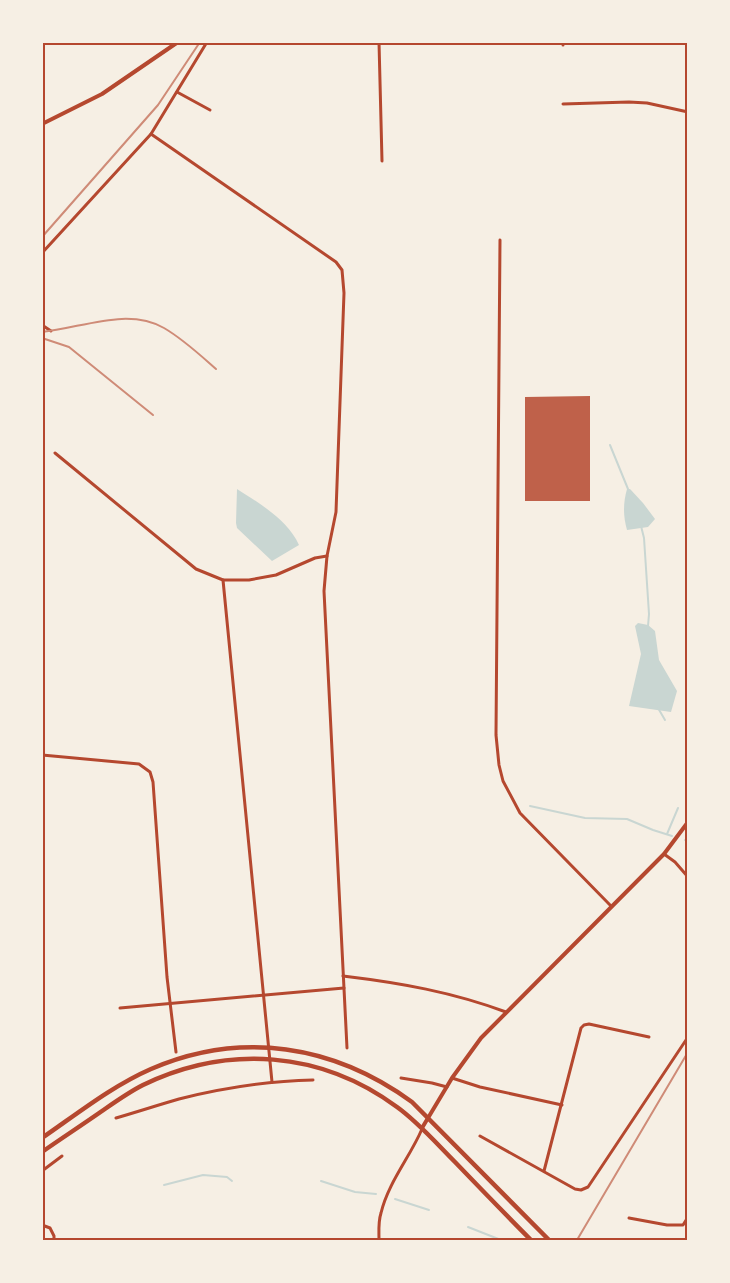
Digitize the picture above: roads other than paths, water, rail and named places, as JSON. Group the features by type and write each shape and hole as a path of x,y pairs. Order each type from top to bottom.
{"main road":[{"path":"42,1138 122,1084 175,1060 206,1051 228,1048 281,1048 324,1057 365,1072 389,1085 412,1102 549,1240"},
{"path":"42,1152 124,1096 142,1085 174,1071 231,1059 270,1058 292,1061 324,1069 353,1080 399,1108 422,1128 531,1240"}],"street":[{"path":"42,124 102,94 178,42"},
{"path":"42,252 151,134 207,42"},
{"path":"379,42 382,161"},
{"path":"177,92 210,110"},
{"path":"563,104 647,103 688,112"},
{"path":"151,134 336,262 342,270 344,293 336,512 327,556 324,591 347,1048"},
{"path":"500,240 496,736 499,765 507,790 520,813 611,906"},
{"path":"42,324 51,331"},
{"path":"55,454 196,569 224,580 249,580 276,575 315,558 327,556"},
{"path":"224,580 272,1082"},
{"path":"42,755 139,764 150,772 153,782 166,967 176,1052"},
{"path":"379,1240 380,1215 399,1170 446,1087 481,1038 664,854 688,822"},
{"path":"664,854 675,862 688,877"},
{"path":"344,976 426,988 506,1012"},
{"path":"120,1008 344,988"},
{"path":"544,1171 581,1028 589,1024 649,1037"},
{"path":"480,1136 575,1188 581,1190 588,1187 688,1037"},
{"path":"401,1078 446,1087"},
{"path":"452,1078 480,1087 562,1105"},
{"path":"116,1118 181,1099 222,1090 272,1082 313,1080"},
{"path":"42,1171 62,1156"},
{"path":"629,1218 667,1225 683,1225 688,1217"},
{"path":"42,1225 50,1228 54,1240"}],"waterway":[{"path":"610,445 628,489"},
{"path":"641,526 644,538 649,614 648,626"},
{"path":"658,708 665,720"},
{"path":"530,806 585,818 627,819 672,836"},
{"path":"667,834 678,808"},
{"path":"164,1185 203,1175 227,1177 232,1181"},
{"path":"321,1181 355,1192 376,1194"},
{"path":"395,1199 429,1210"},
{"path":"468,1227 501,1240"}],"railway":[{"path":"42,237 158,105 200,42"},
{"path":"42,332 120,319 150,322 178,337 216,369"},
{"path":"42,338 69,347 153,415"},
{"path":"577,1240 688,1052"}]}
